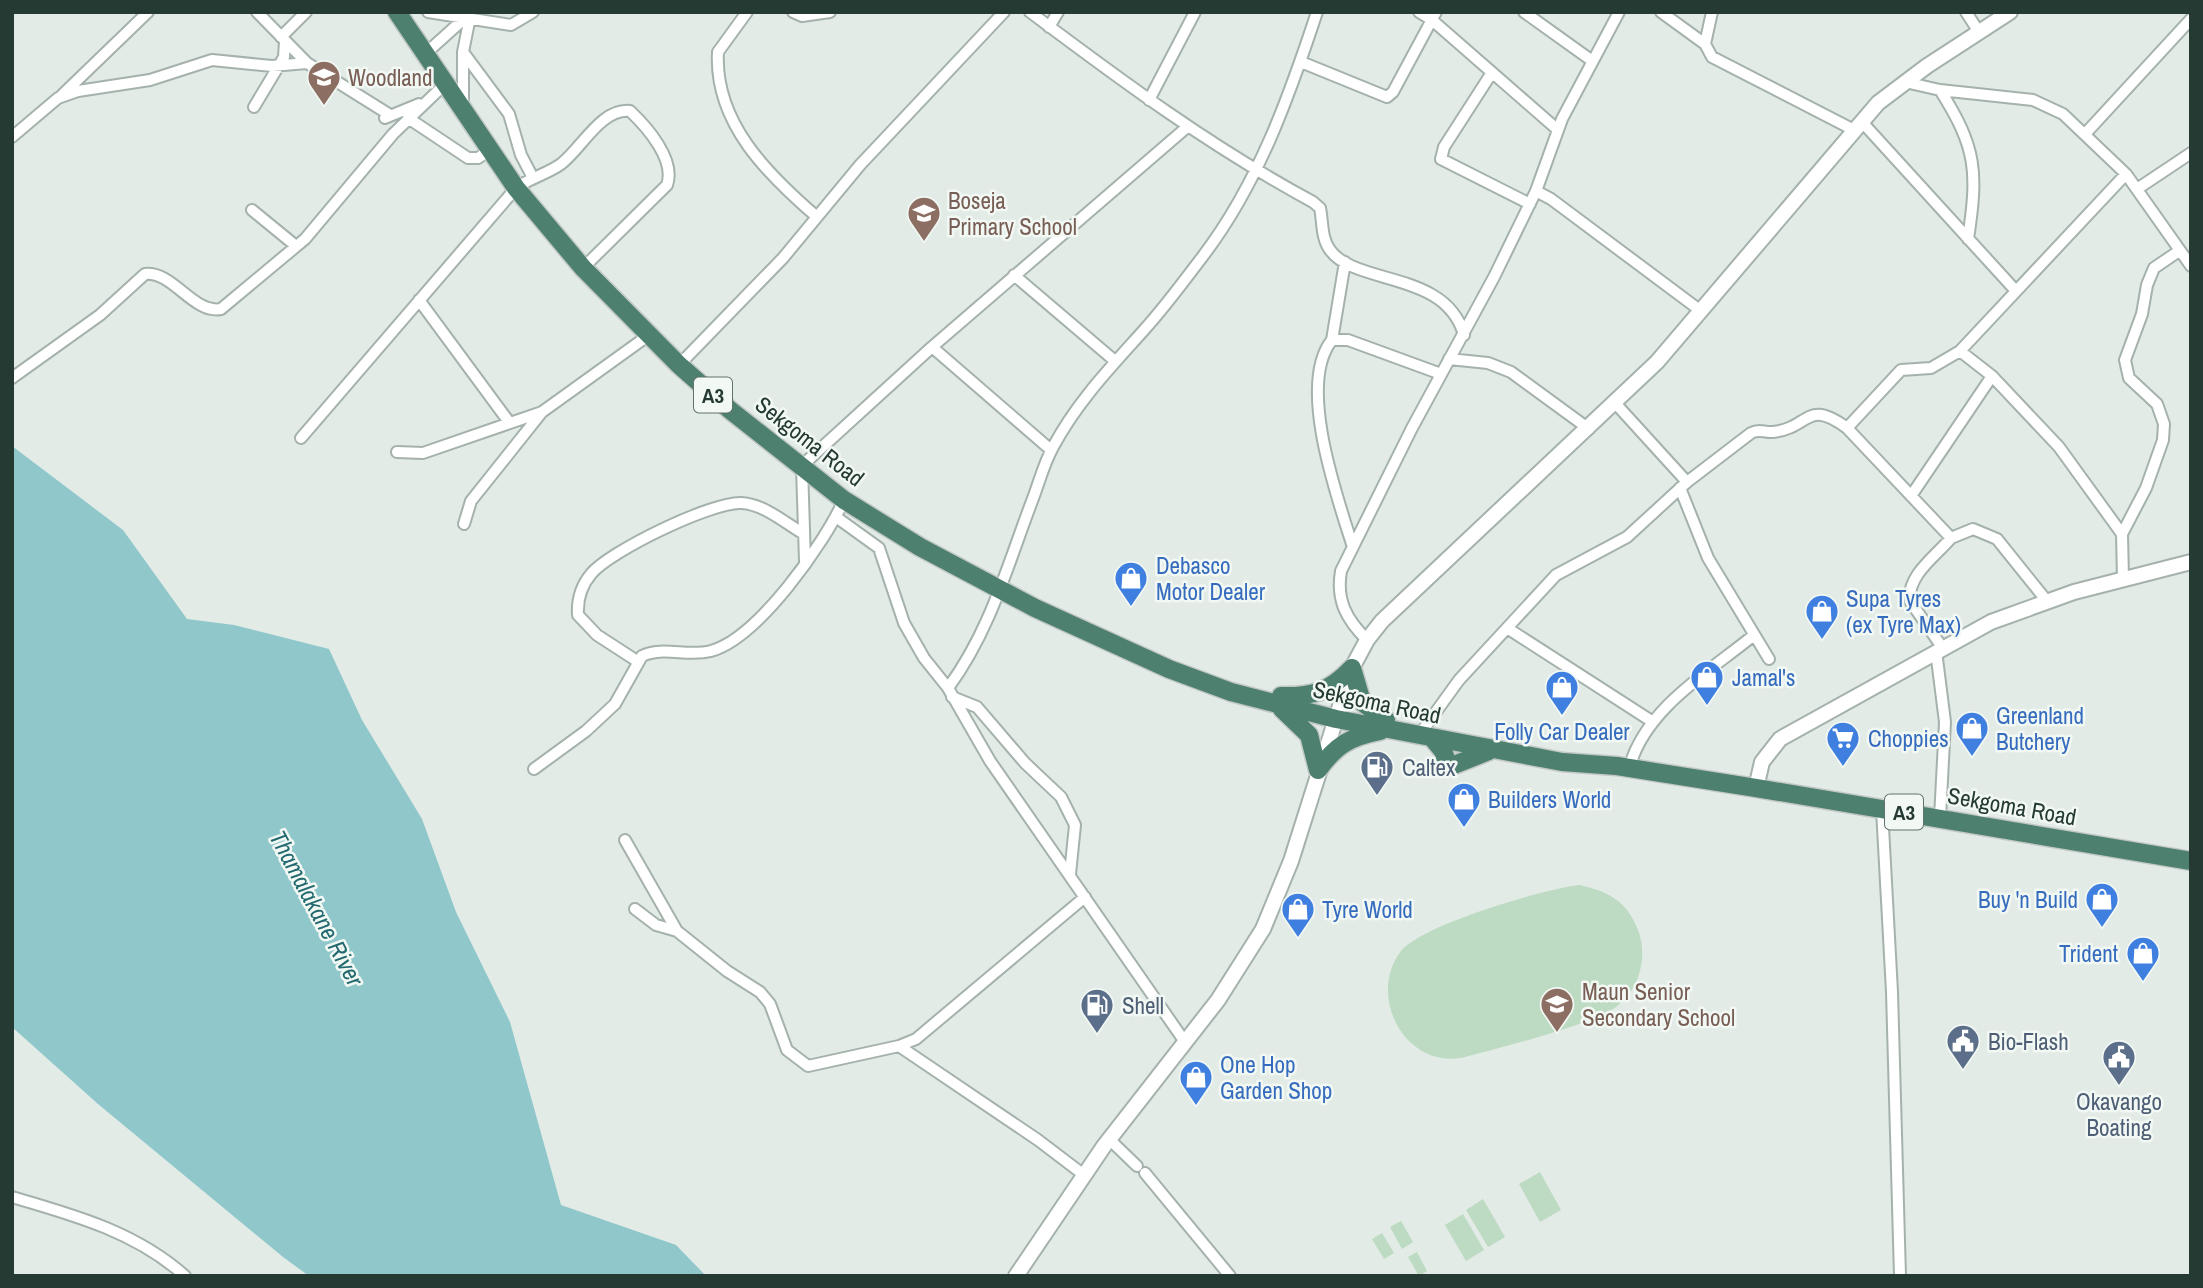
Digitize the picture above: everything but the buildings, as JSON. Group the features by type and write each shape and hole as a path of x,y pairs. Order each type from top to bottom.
{"highway":[{"name":"Sekgoma Road","path":"397,12 516,188 583,268 679,365 844,500 919,547 1001,591 1169,669 1279,701 1386,725 1563,752 1623,767"},
{"path":"1279,701 1315,695 1338,682 1352,668 1362,702 1386,725 1344,740 1332,750 1318,770"},
{"path":"1279,701 1309,735 1318,770"},
{"name":"Sekgoma Road","path":"1429,733 1495,750 1562,762 1623,767 2191,861"},
{"path":"1429,733 1443,751 1449,767 1473,755 1495,750"}],"street":[{"path":"12,136 58,98 149,12"},
{"path":"257,12 307,63 387,117 425,102"},
{"path":"254,107 279,66 283,39 306,12"},
{"path":"435,14 511,24 533,12"},
{"path":"747,12 726,37 718,52 724,105 745,140 772,175 817,217"},
{"path":"793,12 803,16 831,12"},
{"path":"679,365 783,258 860,165 1004,12"},
{"path":"1030,12 1186,128 1320,208 1324,240 1335,256 1425,291 1441,301 1456,318 1464,335"},
{"path":"1049,27 1058,12"},
{"path":"1149,100 1195,12"},
{"path":"950,693 975,648 1001,591 1051,450 1072,414 1205,254 1256,171 1301,62 1317,12"},
{"path":"1419,12 1434,16 1491,74 1558,130"},
{"path":"1524,12 1591,60"},
{"path":"1367,639 1343,609 1338,590 1341,571 1352,544 1464,335 1530,204 1558,130 1591,60 1619,12"},
{"path":"1661,12 1705,44"},
{"path":"1712,12 1705,44 1707,52 1726,66 1858,126 2017,290"},
{"path":"1966,12 1979,32"},
{"path":"1016,1276 1109,1139 1218,1000 1263,929 1291,861 1352,668 1367,639 1382,621 1616,404 1701,312 1858,126 1905,82 2010,12"},
{"path":"1301,62 1387,97 1434,16"},
{"path":"425,54 468,17"},
{"path":"463,111 463,52 468,17"},
{"path":"2085,134 2191,19"},
{"path":"463,52 509,114 521,155 532,176"},
{"path":"58,98 78,91 150,80 212,60 279,66 307,63"},
{"path":"1491,74 1444,147 1441,159 1530,204"},
{"path":"1905,82 1940,90 2033,100 2063,114 2126,174 2191,266"},
{"path":"12,378 100,315 145,274 157,275 215,310 226,306 324,219 408,118 444,85"},
{"path":"1940,90 1964,131 1972,155 1975,176 1968,239"},
{"path":"301,438 516,188 532,176 561,164 611,113 630,111 640,120 667,162 670,172 667,185 583,268"},
{"path":"408,118 473,160 490,150"},
{"path":"804,561 802,467 828,438 1186,128"},
{"path":"2137,189 2191,153"},
{"path":"1847,428 1901,370 1931,368 1960,351 2126,174"},
{"path":"1536,191 1551,199 1701,312"},
{"path":"252,210 296,246"},
{"path":"2123,579 2123,534 2146,488 2163,440 2164,424 2157,404 2129,378 2125,360 2131,351 2147,285 2154,268 2179,251"},
{"path":"1345,262 1332,340 1323,351 1316,389 1334,485 1352,544"},
{"path":"1014,275 1115,361"},
{"path":"419,300 509,422"},
{"path":"464,524 471,501 542,412 649,335"},
{"path":"1332,340 1348,340 1441,374"},
{"path":"932,347 1051,450"},
{"path":"1960,351 1992,376 2059,447 2123,534"},
{"path":"1449,359 1488,363 1511,372 1589,429"},
{"path":"1912,496 1992,376"},
{"path":"1616,404 1684,485 1708,558 1769,659"},
{"path":"397,452 423,453 542,412"},
{"path":"1429,733 1459,680 1556,575 1628,537 1684,485 1756,430 1774,432 1824,413 1847,428 1951,538"},
{"path":"534,769 586,731 615,704 638,661 647,653 692,655 713,650 734,640 770,607 836,517 844,500"},
{"path":"638,661 597,635 579,615 580,593 601,563 621,549 730,504 757,506 804,534"},
{"path":"836,517 879,548 904,623 924,658 950,693 984,753 1185,1042"},
{"path":"1940,818 1945,714 1939,649 1910,601 1909,594 1915,578 1951,538 1973,529 1997,539 2046,600"},
{"path":"1756,788 1762,762 1780,739 1939,649 1991,622 2046,600 2191,562"},
{"path":"1507,628 1653,722"},
{"path":"1623,767 1653,722 1670,704 1754,635"},
{"path":"950,693 977,707 1016,754 1061,797 1072,813 1075,838 1070,874"},
{"path":"1882,808 1892,1005 1900,1276"},
{"path":"625,840 677,931 726,971 760,992 770,1004 781,1040 798,1061 816,1066 899,1046 932,1028 1085,897"},
{"path":"635,909 656,925 677,931"},
{"path":"899,1046 1038,1140 1084,1175"},
{"path":"1109,1139 1141,1169 1230,1276"},
{"path":"12,1197 71,1214 131,1238 157,1253 185,1276"}],"green space":[{"path":"1579,885 1599,890 1615,899 1628,912 1638,930 1642,951 1640,972 1624,1000 1604,1014 1587,1021 1465,1057 1444,1058 1425,1053 1410,1041 1398,1026 1390,1008 1388,989 1391,969 1401,951 1432,930 1457,920 1539,893"},
{"path":"1540,1172 1561,1210 1540,1222 1519,1184"},
{"path":"1483,1199 1505,1237 1488,1247 1466,1210"},
{"path":"1463,1214 1484,1250 1466,1261 1445,1225"},
{"path":"1401,1221 1413,1242 1402,1249 1390,1227"},
{"path":"1382,1233 1394,1253 1384,1259 1372,1239"},
{"path":"1417,1252 1427,1271 1419,1276 1408,1257"}],"water":[{"name":"Thamalakane River","path":"12,446 123,530 187,619 234,625 329,649 362,720 422,819 456,912 510,1022 561,1205 676,1245 706,1276 309,1276 98,1104 12,1027"}],"place":[{"name":"Woodland","path":"324,107"},
{"name":"Boseja Primary School","path":"924,243"},
{"name":"Debasco Motor Dealer","path":"1131,608"},
{"name":"Supa Tyres (ex Tyre Max)","path":"1822,641"},
{"name":"Jamal's","path":"1707,707"},
{"name":"Folly Car Dealer","path":"1562,717"},
{"name":"Greenland Butchery","path":"1972,758"},
{"name":"Choppies","path":"1843,768"},
{"name":"Caltex","path":"1377,797"},
{"name":"Builders World","path":"1464,829"},
{"name":"Buy 'n Build","path":"2102,929"},
{"name":"Tyre World","path":"1298,939"},
{"name":"Trident","path":"2143,983"},
{"name":"Maun Senior Secondary School","path":"1557,1034"},
{"name":"Shell","path":"1097,1035"},
{"name":"Bio-Flash","path":"1963,1071"},
{"name":"Okavango Boating","path":"2119,1087"},
{"name":"One Hop Garden Shop","path":"1196,1107"}]}
